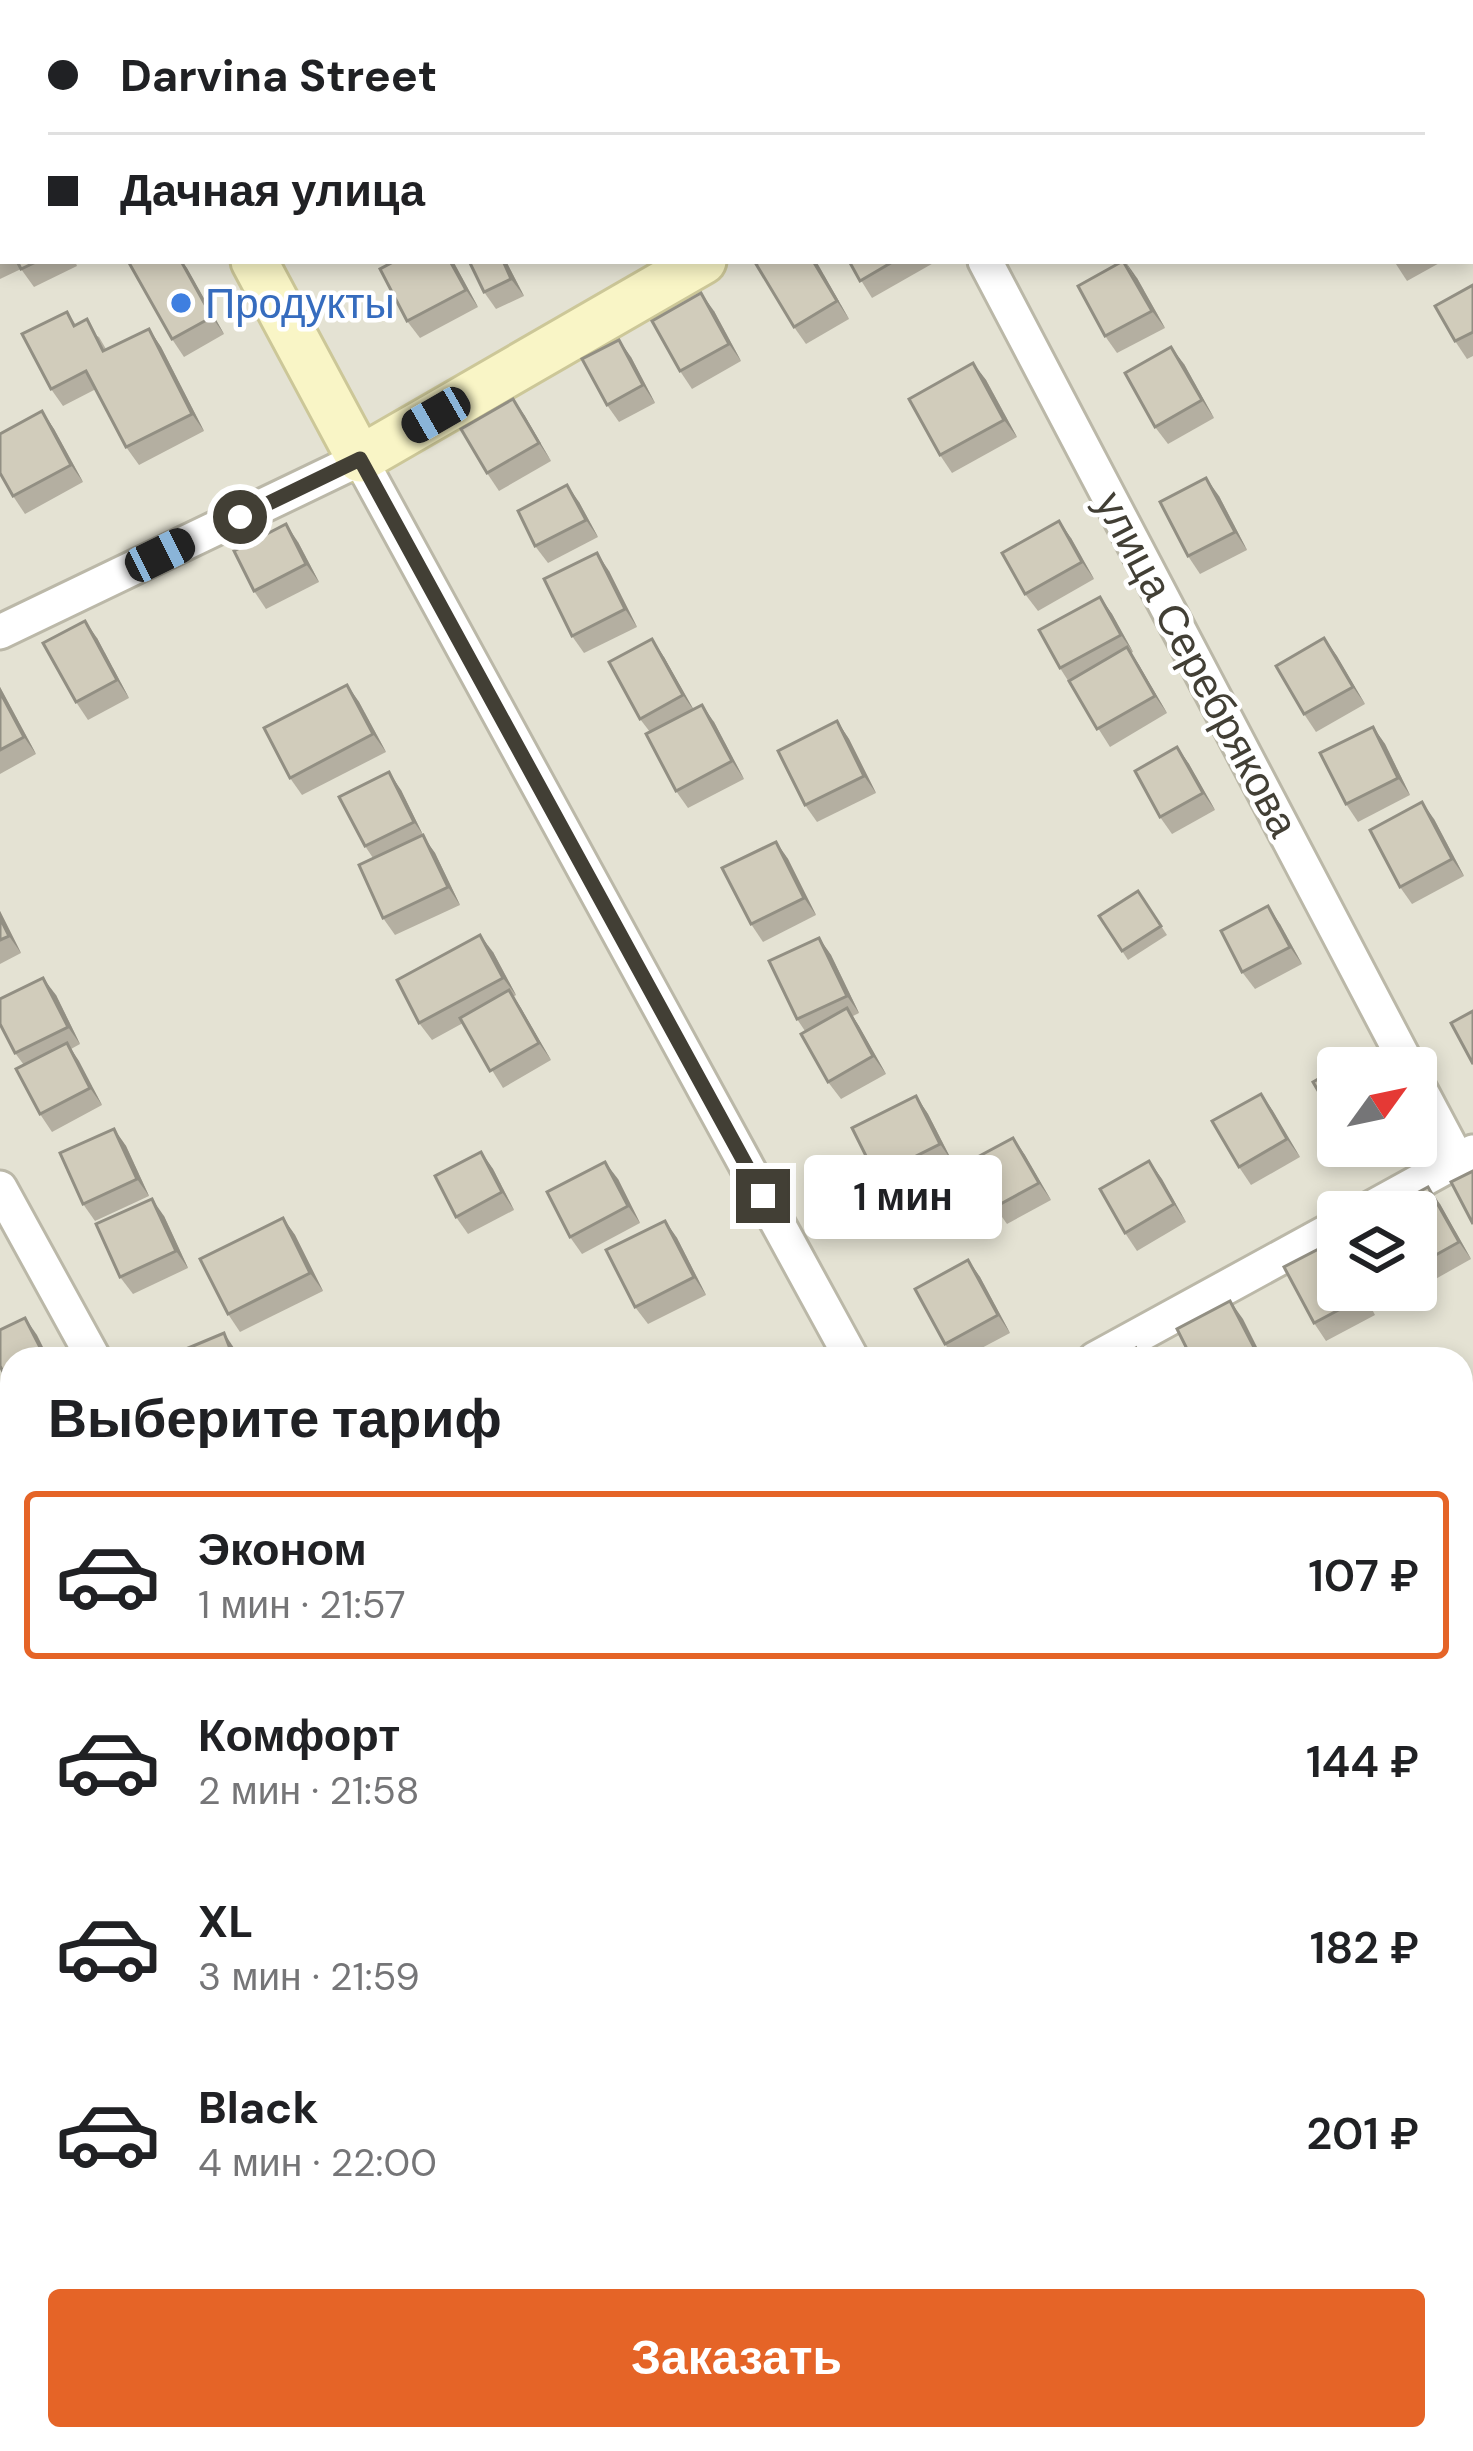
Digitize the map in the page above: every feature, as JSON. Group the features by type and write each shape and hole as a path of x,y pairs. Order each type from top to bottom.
{"street":[{"path":"256,264 845,1347"},
{"path":"0,632 360,459 698,264"},
{"name":"улица Серебрякова","path":"987,264 1398,1047"},
{"path":"1402,1191 1465,1156 1437,1114"},
{"path":"0,1188 87,1347"},
{"path":"1117,1347 1317,1237"}],"shaded area":[{"path":"0,264 1473,264 1473,1347 0,1347"}],"building":[{"name":"Продукты","path":"130,264 183,264 212,317 172,339"},
{"path":"389,264 452,264 466,290 407,321 380,269"},
{"path":"470,264 504,264 511,279 484,292"},
{"path":"756,264 815,264 837,301 794,327"},
{"path":"851,264 889,264 860,281"},
{"path":"1125,264 1152,311 1105,336 1078,286"},
{"path":"1473,285 1473,332 1455,341 1435,306"},
{"path":"701,293 729,344 680,371 652,321"},
{"path":"67,312 74,326 87,319 103,351 149,329 192,414 126,447 86,371 51,389 22,334"},
{"path":"619,340 643,385 607,405 582,359"},
{"path":"1171,347 1202,400 1155,427 1125,373"},
{"path":"973,363 1004,420 940,455 909,399"},
{"path":"513,399 539,443 487,473 461,429"},
{"path":"42,411 71,465 13,496 0,473 0,434"},
{"path":"1206,478 1235,532 1188,556 1160,502"},
{"path":"567,485 586,520 535,546 518,511"},
{"path":"1059,521 1082,562 1025,594 1002,553"},
{"path":"286,524 306,564 254,591 234,551"},
{"path":"597,553 625,609 572,636 544,579"},
{"path":"1100,597 1121,635 1060,668 1039,630"},
{"path":"85,621 117,680 76,702 43,643"},
{"path":"1324,638 1353,687 1304,714 1276,666"},
{"path":"652,639 683,695 640,719 609,662"},
{"path":"1127,647 1155,696 1097,729 1069,681"},
{"path":"347,685 373,734 290,778 264,728"},
{"path":"0,692 24,737 0,750"},
{"path":"702,705 732,761 676,791 646,734"},
{"path":"837,721 864,776 805,805 778,751"},
{"path":"1373,727 1398,778 1346,804 1320,753"},
{"path":"1177,747 1203,793 1160,817 1135,771"},
{"path":"389,772 414,822 365,846 339,797"},
{"path":"1422,802 1452,859 1400,887 1370,830"},
{"path":"423,835 448,887 383,918 359,865"},
{"path":"776,842 804,898 751,924 722,868"},
{"path":"1138,891 1161,926 1122,951 1099,916"},
{"path":"1268,906 1290,947 1242,972 1221,931"},
{"path":"0,918 9,936 0,940"},
{"path":"480,935 503,978 419,1023 397,980"},
{"path":"819,938 847,996 797,1019 769,961"},
{"path":"43,978 68,1027 15,1053 0,1024 0,999"},
{"path":"509,990 539,1043 490,1071 460,1018"},
{"path":"847,1008 873,1056 828,1082 801,1034"},
{"path":"1473,1011 1473,1064 1451,1023"},
{"path":"67,1043 90,1088 40,1114 16,1069"},
{"path":"1261,1094 1287,1139 1239,1167 1212,1121"},
{"path":"916,1096 940,1144 876,1176 852,1128"},
{"path":"114,1129 137,1179 83,1204 60,1153"},
{"path":"1013,1138 1039,1183 995,1207 970,1161"},
{"path":"481,1152 502,1192 456,1217 435,1176"},
{"path":"1149,1161 1174,1204 1125,1233 1100,1189"},
{"path":"605,1162 628,1206 570,1237 547,1192"},
{"path":"1473,1171 1473,1224 1451,1182"},
{"path":"152,1199 176,1251 120,1277 96,1224"},
{"path":"1437,1203 1459,1242 1437,1254"},
{"path":"283,1218 310,1273 228,1314 200,1259"},
{"path":"665,1221 694,1277 635,1307 606,1250"},
{"path":"1317,1250 1317,1311 1337,1311 1314,1323 1284,1267"},
{"path":"968,1260 998,1315 945,1344 915,1289"},
{"path":"1230,1301 1254,1347 1186,1347 1177,1329"},
{"path":"25,1318 40,1347 0,1347 0,1330"},
{"path":"224,1333 229,1347 191,1347"}],"place":[{"name":"Продукты","path":"181,303"}],"route":[{"path":"240,517 360,459 763,1196"}]}
